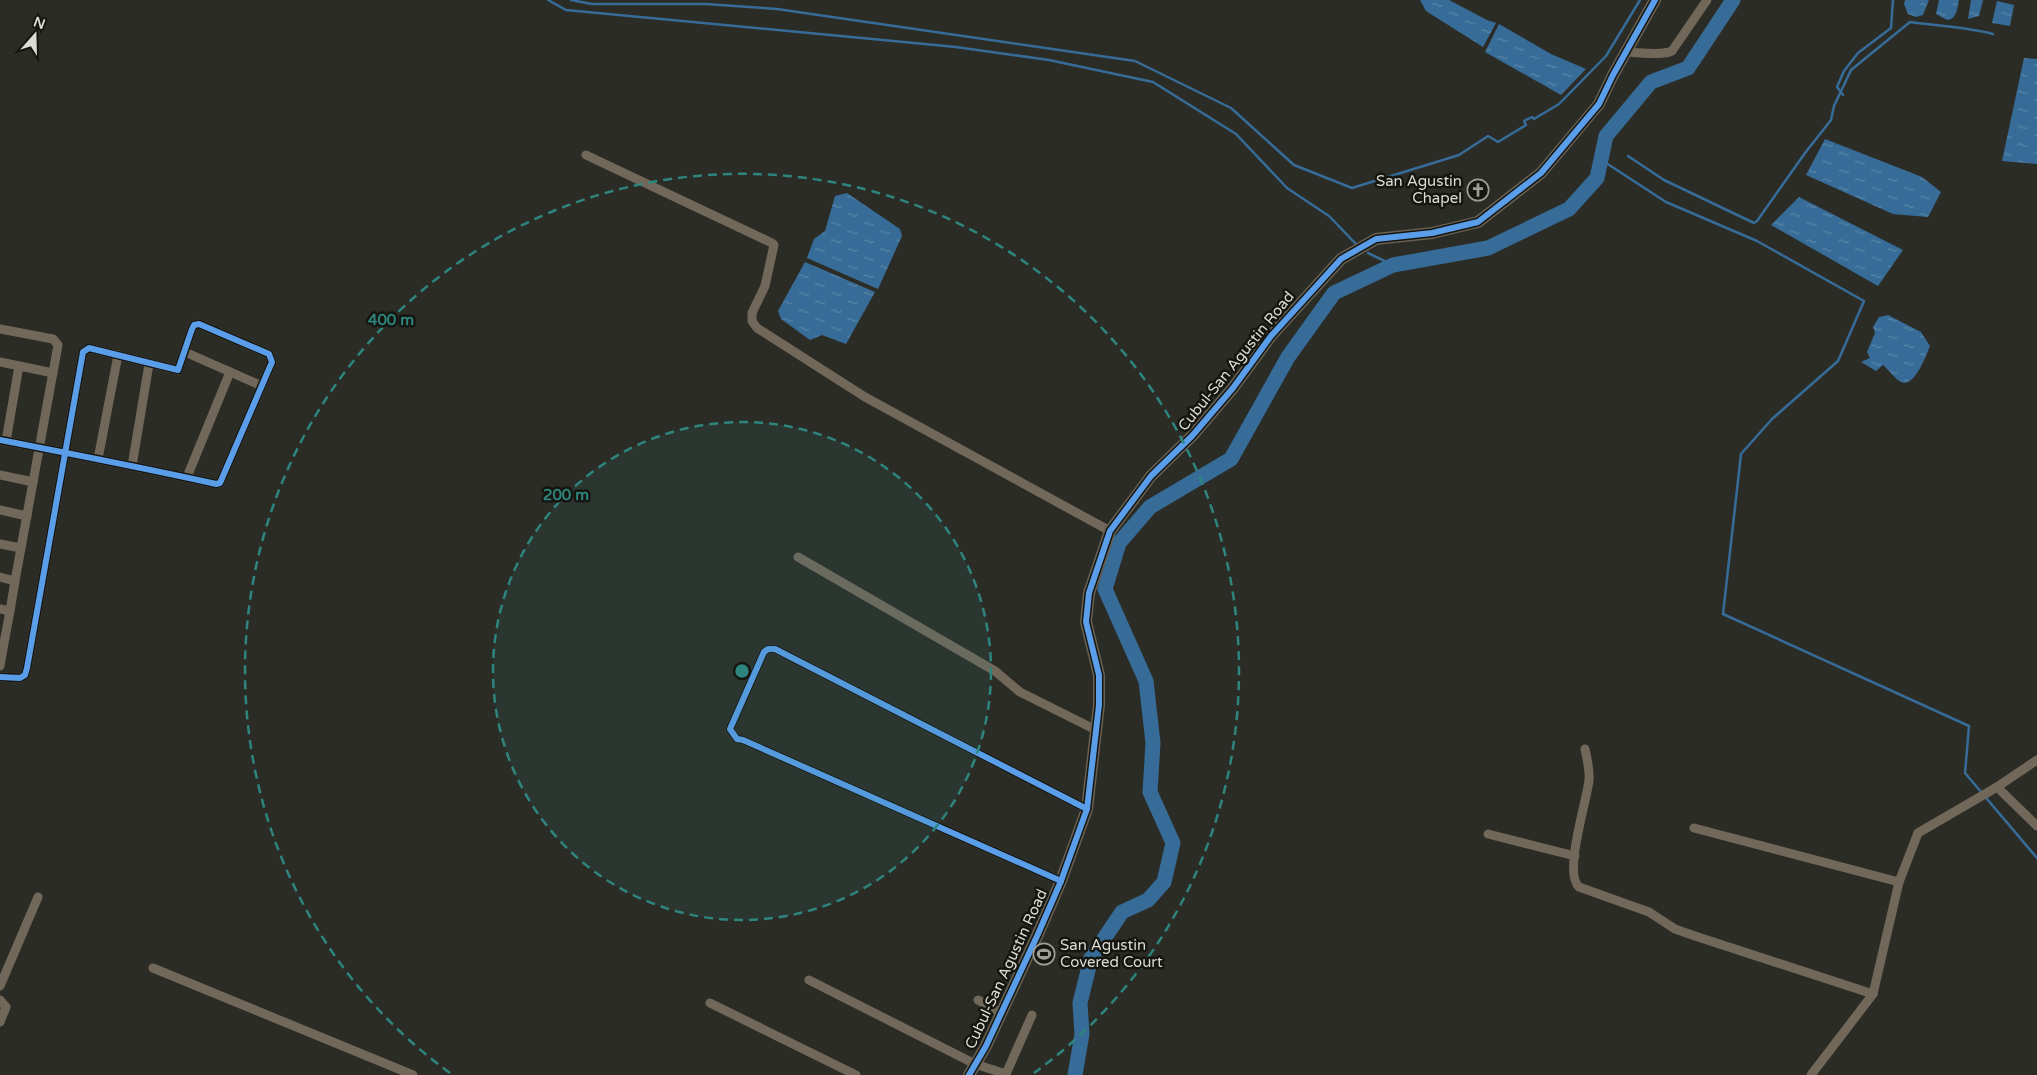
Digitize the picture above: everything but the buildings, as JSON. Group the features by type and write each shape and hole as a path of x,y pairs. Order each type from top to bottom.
{"street":[{"name":"Cubul-San Agustin Road","path":"969,1075 1001,1013 1061,881 1087,809 1096,730 1099,675 1086,622 1089,592 1110,531 1151,476 1192,436 1233,388 1271,336 1341,259 1376,239 1432,233 1478,222 1541,173 1599,104 1625,52 1655,0"},
{"path":"1625,52 1666,54 1672,51 1707,0"},
{"path":"586,155 774,245 765,286 752,313 752,321 757,328 865,397 1110,531"},
{"path":"0,677 20,678 25,675 65,453 83,352 89,348 178,370 186,352 194,324 199,324 268,354 272,362 223,481 216,484 98,459 65,453 3,441 19,366"},
{"path":"0,329 56,342 58,345 10,611 2,643 0,666"},
{"path":"186,352 262,386"},
{"path":"98,459 118,356"},
{"path":"0,362 53,372"},
{"path":"132,466 149,364"},
{"path":"187,478 230,372"},
{"path":"0,475 33,482"},
{"path":"0,510 27,516"},
{"path":"0,544 21,548"},
{"path":"798,557 995,671 1020,692 1096,730"},
{"path":"0,578 15,581"},
{"path":"0,609 10,611"},
{"path":"1061,881 737,739 730,729 764,652 768,649 775,650 1087,809"},
{"path":"1584,749 1589,780 1575,856 1574,880 1579,887 1649,912 1675,929 1873,994"},
{"path":"1811,1075 1873,994 1899,882 1918,834 2037,760"},
{"path":"1994,788 2037,826"},
{"path":"1694,828 1899,882"},
{"path":"1488,834 1575,856"},
{"path":"0,986 38,897"},
{"path":"152,968 413,1075"},
{"path":"809,980 975,1064 1006,1074 1032,1015"},
{"path":"0,1000 6,1007 0,1022"},
{"path":"978,1000 1001,1013"},
{"path":"710,1003 856,1075"}],"water":[{"path":"1420,0 1449,0 1496,23 1483,47 1426,11"},
{"path":"1905,0 1929,0 1923,15 1916,17 1908,14 1904,4"},
{"path":"1939,0 1959,0 1953,18 1947,20 1936,14"},
{"path":"1971,0 1983,0 1979,16 1968,19"},
{"path":"1997,1 2014,5 2010,26 1992,23"},
{"path":"1499,24 1551,54 1586,69 1561,95 1485,52"},
{"path":"2024,58 2037,59 2037,164 2002,161"},
{"path":"1825,139 1922,177 1941,192 1928,217 1893,214 1806,175"},
{"path":"847,193 900,229 902,236 878,289 807,258 814,239 825,231 835,196"},
{"path":"1799,197 1903,250 1878,286 1771,225"},
{"path":"805,262 875,292 846,344 822,335 810,340 781,319 778,311"},
{"path":"1888,315 1921,332 1930,346 1919,370 1906,383 1899,381 1883,365 1876,371 1861,362 1870,358 1867,352 1875,333 1873,327 1879,317"}],"waterway":[{"path":"548,0 566,10 956,47 1049,60 1153,82 1236,134 1287,188 1329,216 1356,244"},
{"path":"571,0 592,4 706,4 777,9 1135,61 1231,108 1294,165 1352,188 1459,155 1488,136 1498,142 1526,125 1524,121 1532,117 1534,119 1559,104 1606,56 1640,0"},
{"path":"1075,1075 1082,1034 1080,1003 1091,958 1122,912 1148,900 1164,882 1173,843 1150,792 1153,743 1146,681 1105,589 1119,543 1150,507 1231,459 1288,357 1334,293 1393,265 1488,248 1569,209 1597,178 1606,136 1651,82 1688,68 1733,0"},
{"path":"1843,95 1837,87 1844,71 1858,53 1891,28 1893,0"},
{"path":"1628,156 1664,180 1754,223 1831,120 1834,106 1851,70 1910,22 1962,28 1993,34"},
{"path":"1603,161 1666,202 1757,241 1864,301 1838,361 1772,419 1741,454 1723,614 1969,726 1965,773 2037,858"},
{"path":"1368,253 1393,265"}],"cycle path":[{"path":"969,1075 986,1046 1038,934 1061,881 1087,809 1099,705 1099,675 1086,622 1089,593 1110,531 1151,476 1192,436 1233,388 1271,336 1341,259 1376,239 1432,233 1478,222 1541,173 1599,104 1655,0"},
{"path":"0,440 54,451 81,456 216,484 220,483 272,362 269,354 199,324 194,325 192,329 178,370 89,348 83,352 27,668 25,675 20,678 0,677"},
{"path":"1061,881 737,739 730,729 764,652 768,649 775,649 1087,809"}],"place":[{"name":"San Agustin Chapel","path":"1478,190"},
{"name":"San Agustin Covered Court","path":"1044,954"}]}
